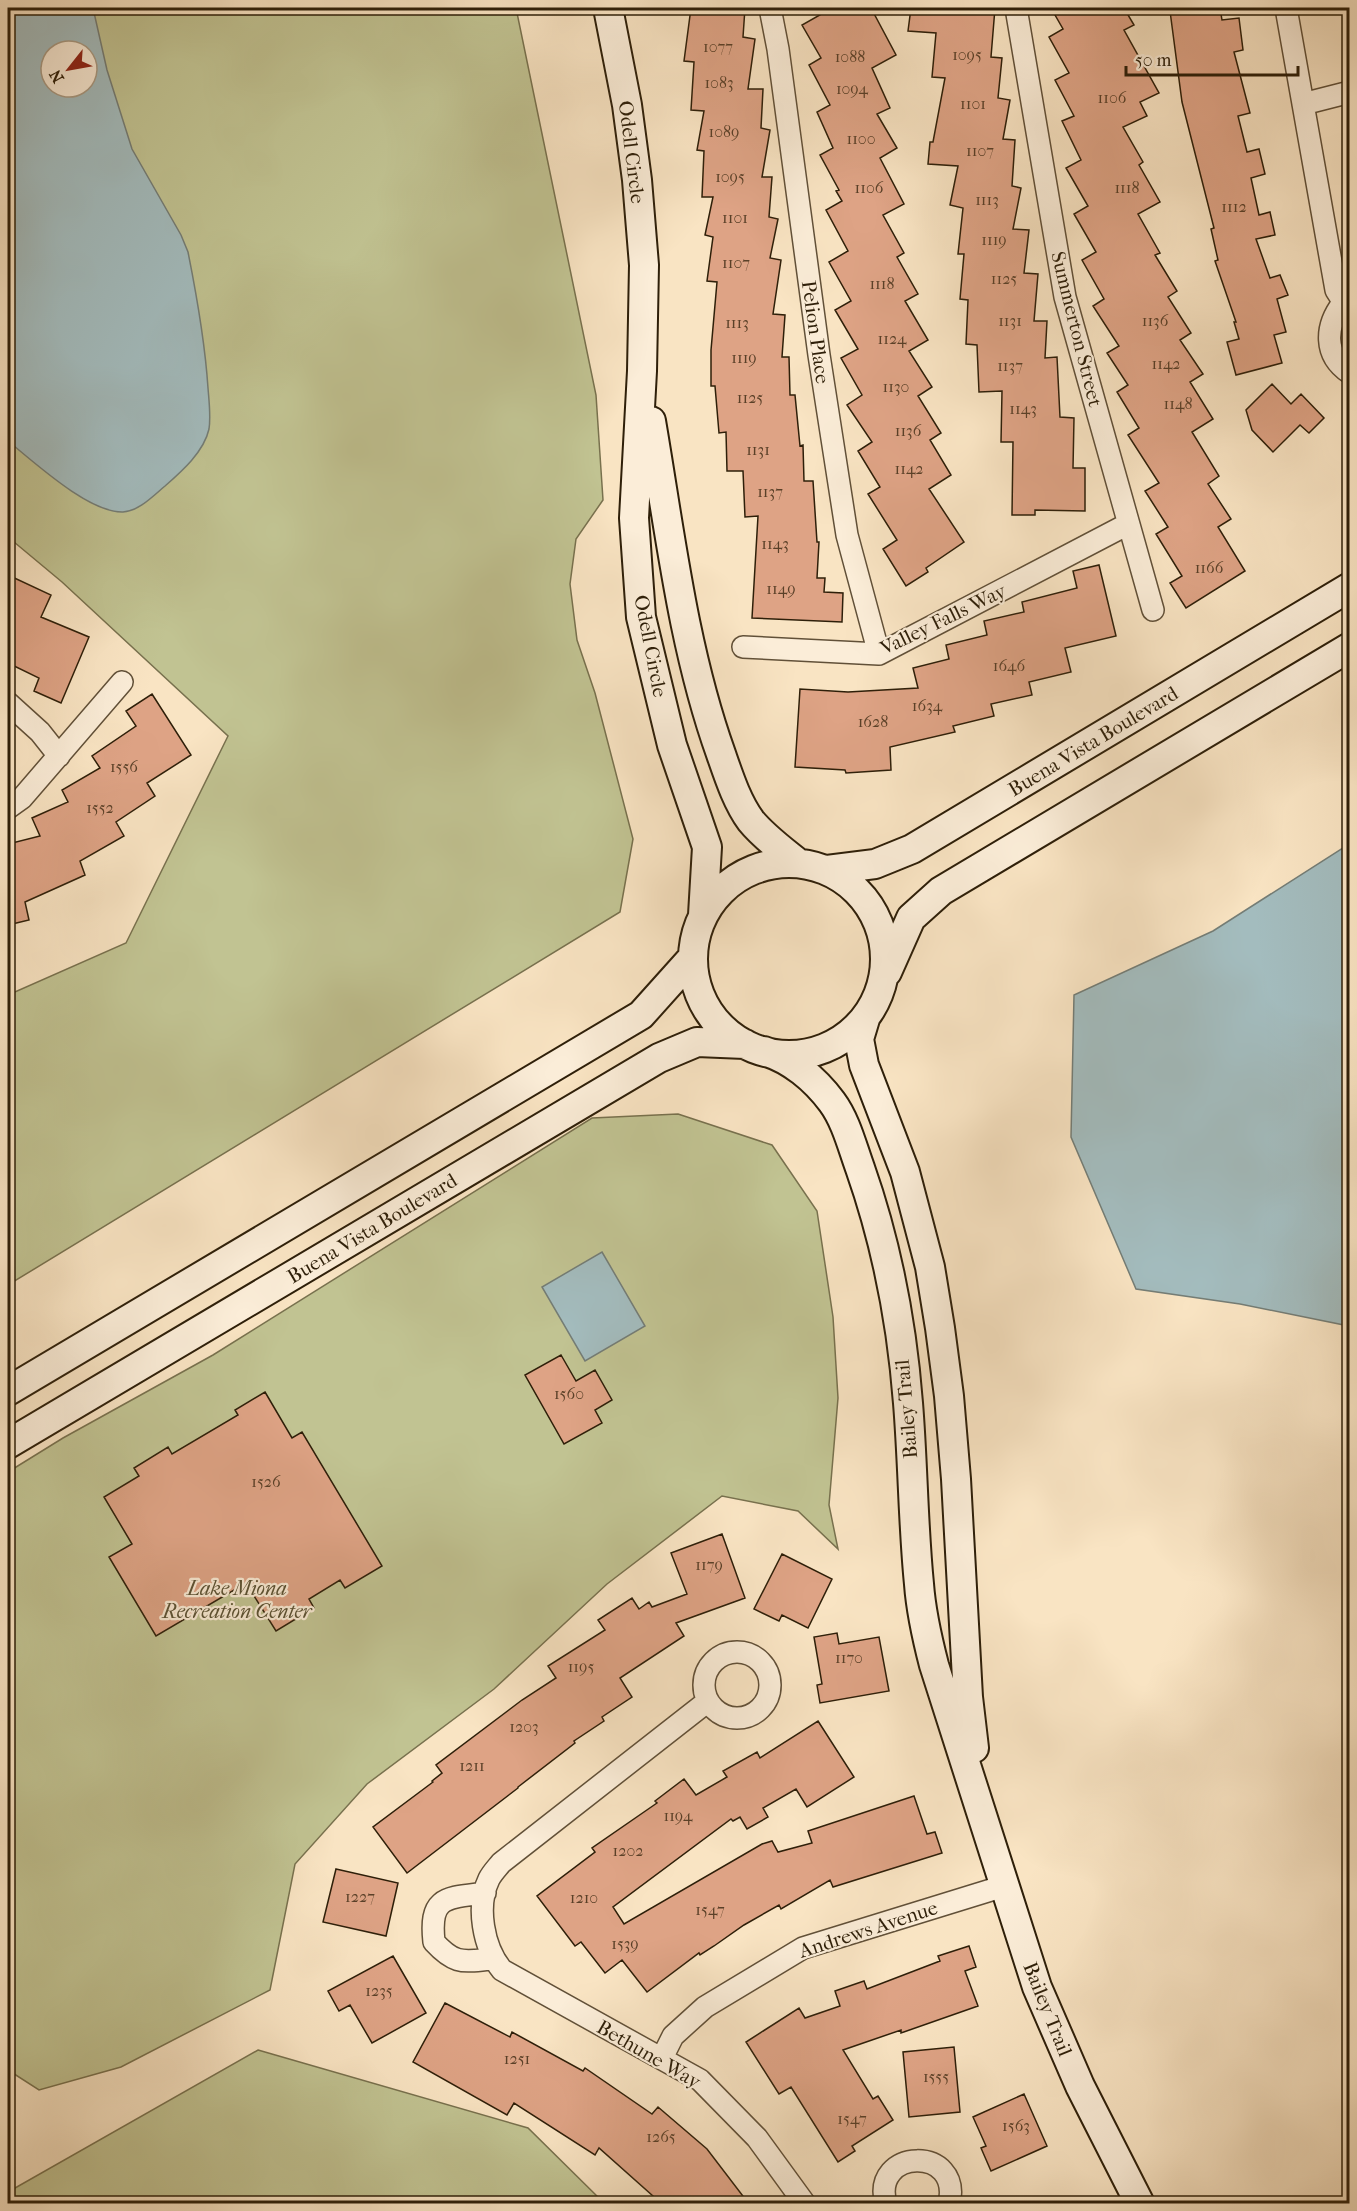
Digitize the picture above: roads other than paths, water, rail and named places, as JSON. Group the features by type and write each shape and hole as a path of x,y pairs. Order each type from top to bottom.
{"street":[{"name":"Odell Circle","path":"608,8 627,105 638,180 644,265 642,371 634,518 641,617 672,745 707,847 703,915"},
{"name":"Pelion Place","path":"770,8 778,49 817,343 847,535 879,654"},
{"name":"Summerton Street","path":"1016,8 1065,297 1152,610"},
{"path":"1286,8 1336,290 1346,307 1334,314 1329,347 1335,360 1350,373"},
{"path":"1303,104 1350,92"},
{"name":"Odell Circle","path":"642,371 680,592 695,668 713,732 734,790 750,820 771,842 798,863"},
{"name":"Valley Falls Way","path":"743,647 879,654 1128,524"},
{"name":"Buena Vista Boulevard","path":"827,870 875,864 912,849 1350,587"},
{"name":"Buena Vista Boulevard","path":"8,1444 659,1058 697,1042 754,1047 792,1055 819,1050 844,1038 865,1019 876,1000 911,918 941,891 1350,647"},
{"path":"8,808 22,798 123,682"},
{"path":"8,703 40,732 59,756"},
{"name":"Buena Vista Boulevard","path":"754,1047 723,1028 707,1008 697,983 693,957 696,936 703,915 720,892 743,874 770,864 798,863 827,870 855,888 875,915 885,946 884,979"},
{"path":"8,1391 641,1015 693,957"},
{"name":"Bailey Trail","path":"865,1019 859,1039 864,1065 905,1172 930,1267 940,1328 957,1479 968,1697 980,1804"},
{"name":"Bailey Trail","path":"754,1047 781,1056 813,1081 832,1103 844,1124 872,1203 893,1293 908,1402 919,1586 924,1626 934,1665 1037,1987 1080,2086 1140,2204"},
{"path":"485,1893 450,1897 440,1904 433,1915 434,1942 447,1956 463,1961 493,1959 485,1937 483,1903 489,1879 501,1863 708,1701"},
{"name":"Andrews Avenue","path":"662,2058 673,2036 705,2007 803,1948 1004,1886"},
{"name":"Bethune Way","path":"493,1959 502,1970 700,2080 757,2138 805,2204"},
{"path":"886,2204 885,2191 890,2174 897,2167 914,2160 932,2163 940,2168 950,2186 949,2204"}],"water":[{"path":"8,8 93,8 107,70 132,149 181,235 188,252 205,354 210,419 209,429 202,446 191,461 146,502 129,511 109,510 94,504 47,473 8,441"},
{"path":"1349,844 1349,1326 1240,1304 1136,1289 1071,1137 1074,995 1213,931"},
{"path":"602,1252 645,1326 585,1361 542,1287"}],"park label":[{"name":"Lake Miona Recreation Center","path":"237,1600"}]}
